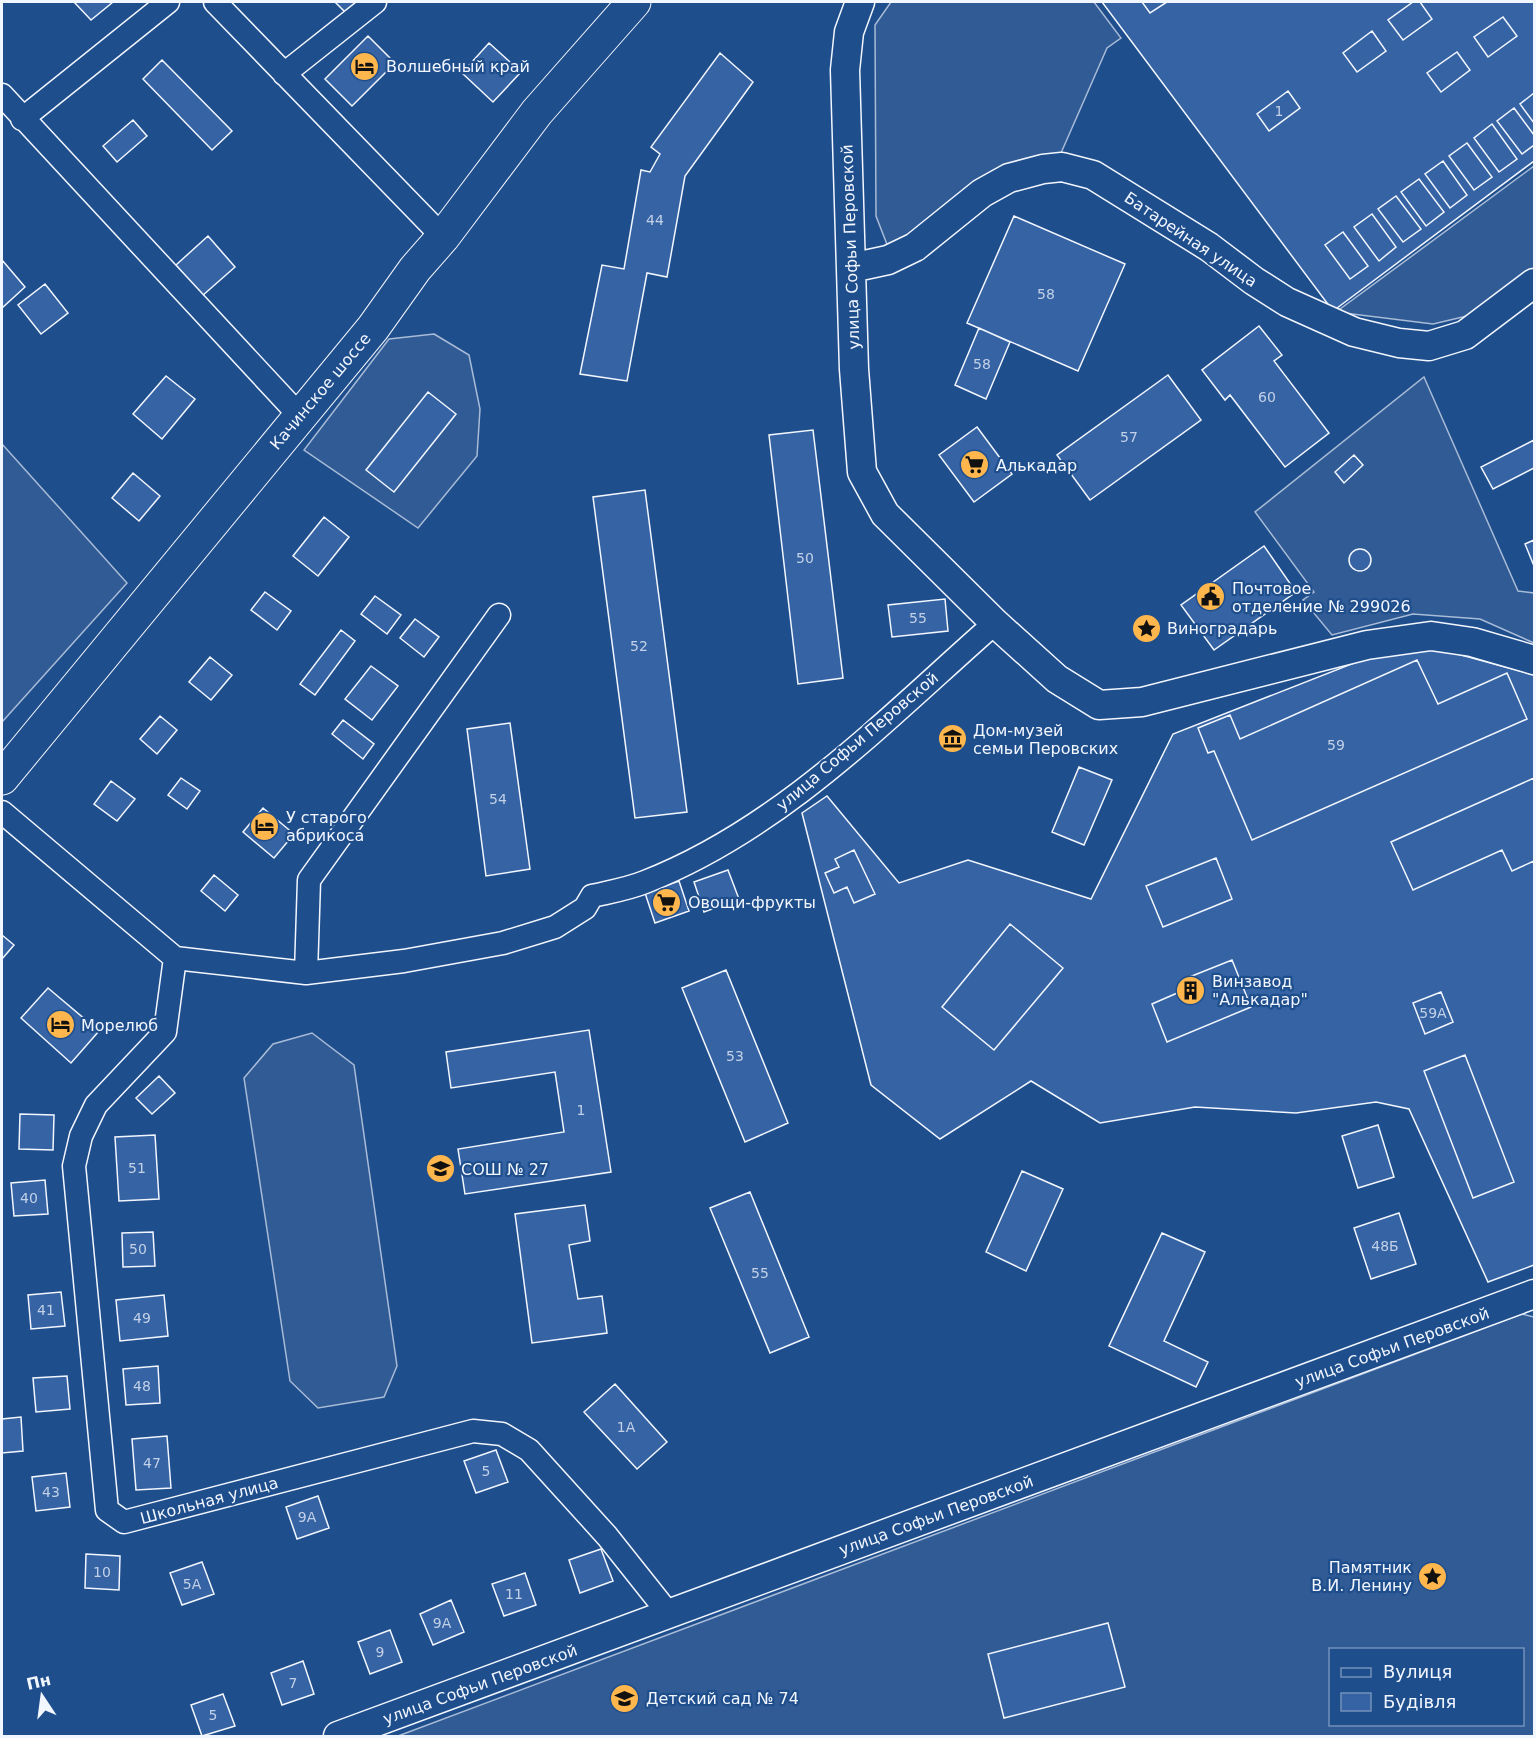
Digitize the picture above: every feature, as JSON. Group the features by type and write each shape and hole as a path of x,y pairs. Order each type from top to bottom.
{"main road":[{"name":"Качинское шоссе","path":"2,778 299,415 374,328 414,268 443,237 537,112 634,2"}],"street":[{"path":"168,2 8,107 299,415"},
{"path":"215,2 443,237"},
{"path":"284,74 375,2"},
{"name":"улица Софьи Перовской","path":"860,2 849,32 845,70 854,369 862,472 885,514 995,623 1058,679 1099,705 1142,702 1367,645 1431,636 1472,642 1534,660"},
{"name":"Батарейная улица","path":"851,268 888,261 915,247 982,194 1009,178 1043,169 1062,167 1093,175 1209,248 1287,302 1354,332 1399,343 1429,346 1465,335 1534,283"},
{"path":"306,973 309,880 499,615"},
{"name":"улица Софьи Перовской","path":"175,958 306,973 404,961 503,943 555,927 585,908 592,896 644,883 720,846 787,804 995,623"},
{"path":"2,812 175,958"},
{"name":"Школьная улица","path":"175,958 165,1032 96,1105 81,1136 74,1166 107,1510 124,1522 473,1431 502,1434 529,1450 608,1536 669,1614"},
{"name":"улица Софьи Перовской","path":"338,1737 1534,1294"}],"shaded area":[{"path":"891,2 1094,2 1121,38 1107,48 1061,153 888,247 876,216 875,25"},
{"path":"1534,166 1534,274 1488,311 1433,324 1336,312"},
{"path":"434,334 469,355 480,409 477,456 418,528 304,450 389,339"},
{"path":"1424,377 1518,591 1534,593 1534,643 1480,619 1413,614 1332,635 1303,600 1314,592 1255,512"},
{"path":"2,444 127,583 2,722"},
{"path":"312,1033 354,1065 397,1366 384,1397 318,1408 290,1381 244,1078 273,1044"},
{"path":"1522,1314 1534,1317 1534,1736 398,1736"}],"building":[{"path":"74,2 113,2 91,20"},
{"path":"335,2 360,2 347,14"},
{"path":"1102,2 1534,2 1534,161 1333,311"},
{"path":"1142,2 1167,2 1150,13"},
{"path":"1413,2 1420,2 1432,19 1403,40 1388,20"},
{"path":"1503,17 1517,36 1488,57 1474,37"},
{"path":"1372,31 1386,51 1357,72 1343,53"},
{"path":"368,36 395,63 352,106 325,79"},
{"path":"489,43 521,72 493,102 462,73"},
{"path":"1457,52 1470,70 1441,92 1427,73"},
{"path":"720,53 753,82 685,176 667,277 647,273 627,381 580,374 602,265 624,269 641,170 650,172 660,154 651,147"},
{"path":"162,60 232,131 212,150 143,79"},
{"path":"1288,91 1300,108 1269,131 1257,114"},
{"path":"1534,93 1534,123 1520,104"},
{"path":"1514,108 1534,135 1534,145 1522,154 1497,121"},
{"path":"133,120 147,136 117,162 103,146"},
{"path":"1492,124 1517,159 1499,172 1474,138"},
{"path":"1467,143 1492,177 1474,190 1449,156"},
{"path":"1443,161 1467,195 1450,208 1425,174"},
{"path":"1419,179 1444,212 1426,226 1401,192"},
{"path":"1396,196 1421,229 1403,242 1378,209"},
{"path":"1372,214 1396,247 1379,261 1354,227"},
{"path":"1014,216 1125,264 1078,371 967,323"},
{"path":"1343,232 1368,266 1350,279 1325,245"},
{"path":"208,236 235,267 202,296 176,265"},
{"path":"2,260 25,287 2,308"},
{"path":"45,284 68,313 41,334 18,305"},
{"path":"1259,326 1282,355 1274,361 1329,433 1285,467 1230,395 1225,400 1202,370"},
{"path":"979,328 1010,342 986,399 955,385"},
{"path":"1168,375 1201,420 1090,500 1057,455"},
{"path":"166,376 195,399 162,439 133,414"},
{"path":"428,392 456,414 394,492 366,470"},
{"name":"Алькадар","path":"977,427 1012,474 974,502 939,455"},
{"path":"813,430 843,678 798,684 769,435"},
{"path":"1534,440 1534,468 1493,489 1481,467"},
{"path":"1354,455 1363,465 1344,483 1335,472"},
{"path":"133,473 160,496 139,521 112,498"},
{"path":"645,490 687,812 635,818 593,497"},
{"path":"324,517 349,537 318,576 293,556"},
{"path":"1534,540 1534,566 1525,544"},
{"path":"1264,546 1296,592 1214,650 1181,605"},
{"path":"1356,549 1364,549 1371,556 1371,564 1364,571 1356,571 1349,564 1349,556"},
{"path":"265,592 291,611 277,630 251,610"},
{"path":"375,596 401,615 387,634 361,614"},
{"path":"945,599 948,631 892,637 888,605"},
{"path":"415,619 439,637 424,657 400,638"},
{"path":"341,630 355,641 315,695 300,684"},
{"name":"Винзавод \"Алькадар\"","path":"1410,641 1534,675 1534,1265 1488,1282 1409,1109 1376,1102 1296,1113 1195,1107 1100,1123 1031,1081 940,1139 871,1085 802,813 827,796 899,883 968,860 1091,899 1173,734"},
{"path":"210,657 232,675 211,700 189,682"},
{"path":"1417,660 1438,704 1507,673 1527,719 1252,840 1214,751 1208,753 1198,728 1230,715 1240,739"},
{"path":"371,666 398,686 372,720 345,699"},
{"path":"160,716 177,730 157,754 140,739"},
{"path":"343,720 374,744 363,759 332,734"},
{"path":"510,723 530,869 486,876 467,729"},
{"path":"1079,767 1112,780 1084,845 1052,832"},
{"path":"181,778 200,791 187,809 168,795"},
{"path":"1534,778 1534,861 1512,871 1502,850 1413,890 1391,842"},
{"path":"111,781 135,799 117,821 94,804"},
{"path":"263,808 294,834 274,858 243,832"},
{"path":"854,850 875,894 854,903 847,887 834,893 825,873 839,867 835,859"},
{"path":"1216,858 1232,899 1163,927 1146,886"},
{"path":"728,870 739,899 704,912 694,882"},
{"path":"214,875 238,895 225,911 201,891"},
{"name":"Овощи-фрукты","path":"679,881 689,911 655,923 645,893"},
{"path":"1010,924 1063,968 994,1050 942,1007"},
{"path":"2,935 14,945 2,959"},
{"path":"1232,960 1251,1007 1167,1042 1152,1004 1191,987 1187,978"},
{"path":"726,970 788,1123 745,1142 682,988"},
{"name":"Морелюб","path":"48,988 99,1031 71,1063 21,1018"},
{"path":"1441,992 1453,1022 1425,1034 1413,1003"},
{"name":"СОШ № 27","path":"589,1030 611,1172 465,1194 458,1149 564,1132 555,1072 451,1088 446,1052"},
{"path":"1465,1055 1514,1182 1473,1198 1424,1071"},
{"path":"159,1076 175,1093 152,1114 136,1098"},
{"path":"20,1114 54,1115 53,1150 19,1149"},
{"path":"1378,1125 1394,1177 1358,1188 1342,1136"},
{"path":"155,1135 159,1199 119,1201 115,1137"},
{"path":"1022,1171 1063,1189 1026,1271 986,1252"},
{"path":"45,1180 48,1214 14,1216 11,1183"},
{"path":"750,1192 809,1337 770,1353 710,1208"},
{"name":"СОШ № 27","path":"585,1205 590,1241 569,1245 578,1299 602,1296 607,1333 532,1343 515,1214"},
{"path":"1399,1213 1416,1264 1371,1279 1354,1228"},
{"path":"153,1232 155,1266 123,1267 122,1233"},
{"path":"1162,1233 1205,1252 1164,1341 1208,1362 1196,1387 1109,1346"},
{"path":"61,1292 65,1326 31,1329 28,1295"},
{"path":"164,1295 168,1336 120,1341 116,1300"},
{"path":"158,1366 160,1403 126,1405 123,1369"},
{"path":"67,1376 70,1409 36,1412 33,1378"},
{"path":"615,1384 667,1442 637,1469 584,1412"},
{"path":"21,1417 23,1451 2,1453 2,1419"},
{"path":"167,1436 171,1488 136,1490 132,1439"},
{"path":"496,1450 508,1482 476,1493 464,1461"},
{"path":"66,1473 70,1507 36,1511 32,1477"},
{"path":"318,1496 329,1528 297,1539 286,1507"},
{"path":"601,1549 613,1581 580,1593 569,1560"},
{"path":"86,1554 120,1556 119,1590 85,1588"},
{"path":"202,1562 214,1594 182,1605 170,1573"},
{"path":"525,1573 536,1605 504,1616 492,1584"},
{"path":"451,1600 464,1632 433,1645 420,1614"},
{"path":"1108,1623 1125,1687 1004,1718 988,1654"},
{"path":"390,1630 402,1662 370,1674 358,1642"},
{"path":"303,1661 314,1694 282,1705 271,1673"},
{"path":"223,1694 235,1726 202,1736 191,1705"}],"place":[{"name":"Волшебный край","path":"365,66"},
{"name":"Алькадар","path":"975,465"},
{"name":"Почтовое отделение № 299026","path":"1211,597"},
{"name":"Виноградарь","path":"1146,628"},
{"name":"Дом-музей семьи Перовских","path":"952,739"},
{"name":"У старого абрикоса","path":"265,826"},
{"name":"Овощи-фрукты","path":"667,902"},
{"name":"Винзавод \"Алькадар\"","path":"1191,990"},
{"name":"Морелюб","path":"60,1025"},
{"name":"СОШ № 27","path":"440,1169"},
{"name":"Памятник В.И. Ленину","path":"1433,1576"},
{"name":"Детский сад № 74","path":"625,1698"}]}
